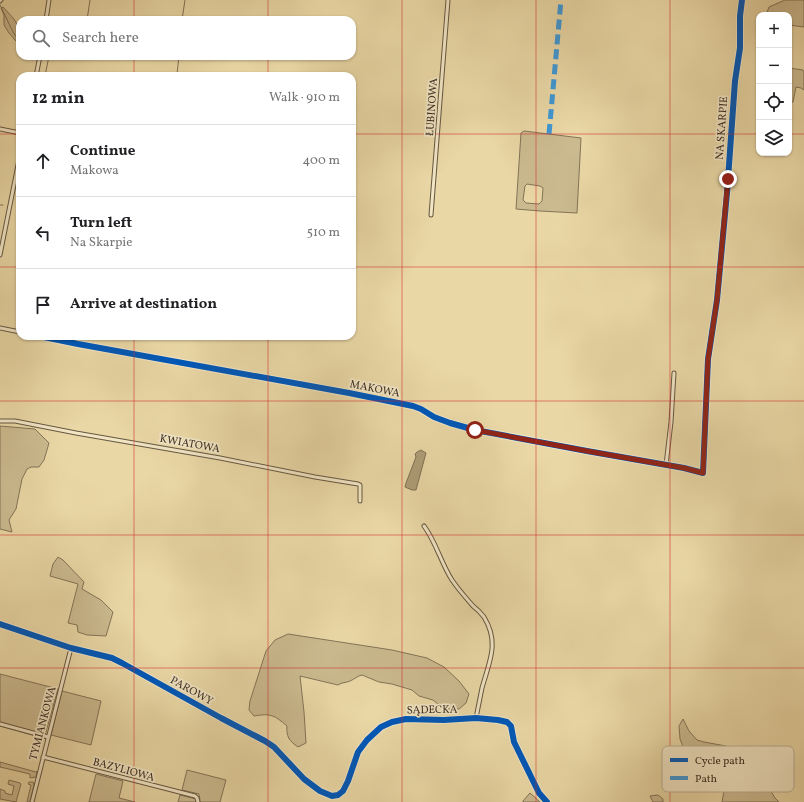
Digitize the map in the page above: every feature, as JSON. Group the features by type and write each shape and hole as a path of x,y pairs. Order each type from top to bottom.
{"street":[{"path":"47,16 49,0"},
{"name":"ŁUBINOWA","path":"432,215 448,0"},
{"name":"NA SKARPIE","path":"703,473 708,359 717,300 727,193 735,81 740,48 740,16 742,0"},
{"path":"37,72 39,60"},
{"path":"0,129 16,132"},
{"path":"0,255 16,175"},
{"path":"0,328 16,331"},
{"name":"MAKOWA","path":"58,340 413,406 434,417 475,430 703,473"},
{"path":"666,465 671,422 674,373"},
{"name":"KWIATOWA","path":"0,421 15,421 358,484 360,485 360,501"},
{"path":"424,526 458,589 483,616 488,625 492,646 492,657 482,689 476,718"},
{"name":"PAROWY","path":"0,624 71,648 112,658 122,662 265,741 274,747 299,774 320,791 332,796"},
{"name":"TYMIANKOWA","path":"32,802 71,648"},
{"name":"SĄDECKA","path":"332,796 338,795 343,791 358,752 367,740 381,727 392,722 406,719 444,720 476,718 507,722 511,726 514,742 539,793 547,802"},
{"path":"0,724 48,737"},
{"name":"BAZYLIOWA","path":"43,757 195,796 198,802"},
{"path":"332,796 332,802"}],"shaded area":[{"path":"785,0 804,0 804,27 792,25 792,12 767,12 769,7"},
{"path":"3,7 16,23 16,41 4,25 4,15 1,8"},
{"path":"792,68 803,70 804,72 804,90 796,87 793,102"},
{"path":"524,131 581,138 577,213 516,209 521,133","holes":["527,184 540,186 543,188 542,201 539,204 526,203 523,200 525,186"]},
{"path":"0,426 35,429 49,443 44,460 39,467 31,467 27,469 22,479 16,509 9,520 12,532 0,529"},
{"path":"421,450 426,453 416,490 412,490 405,487 416,457 415,454"},
{"path":"58,557 63,560 84,582 82,589 101,600 113,612 106,636 87,635 78,632 77,625 68,623 78,584 50,576 53,564"},
{"path":"288,634 392,650 427,658 444,667 459,681 469,694 466,703 459,709 444,709 433,700 419,696 412,690 379,682 362,675 338,685 300,676 306,743 298,747 292,743 287,733 287,726 279,719 268,715 254,716 249,710 250,701 266,651 275,640"},
{"path":"0,674 58,689 44,739 0,726"},
{"path":"62,691 101,701 91,745 51,735"},
{"path":"683,719 689,731 697,740 726,746 683,746 680,739 679,726"},
{"path":"0,762 36,772 37,771 36,777 30,778 30,774 0,767"},
{"path":"187,770 226,780 220,802 200,802 199,794 182,790"},
{"path":"96,774 123,781 119,798 135,802 89,802"},
{"path":"9,780 21,784 16,802 0,799 0,789 5,791 5,793 12,795 14,786 8,784"},
{"path":"29,782 33,782 34,785 30,802 27,802 31,785 28,784"},
{"path":"724,792 771,792 779,802 722,802"},
{"path":"530,793 540,802 523,802"},
{"path":"180,795 196,799 197,802 178,802"},
{"path":"658,795 663,799 663,802 653,802 650,796"}],"waterway":[{"path":"88,16 90,0"},
{"path":"183,16 185,0"},
{"path":"0,5 16,36"},
{"path":"46,72 48,60"},
{"path":"177,72 179,60"}],"marked path":[{"path":"549,134 561,0"}],"cycle path":[{"path":"58,340 413,406 434,417 475,430 684,468 703,473 708,359 717,300 727,193 735,81 740,48 740,16 742,0"},
{"path":"0,624 71,648 112,658 122,663 265,741 274,747 304,779 320,791 332,796 338,795 343,791 358,752 367,740 381,727 392,722 406,719 444,720 476,718 507,722 511,726 514,742 539,793 547,802"}],"route":[{"path":"475,430 696,470 703,473 708,359 717,300 728,179"}]}
